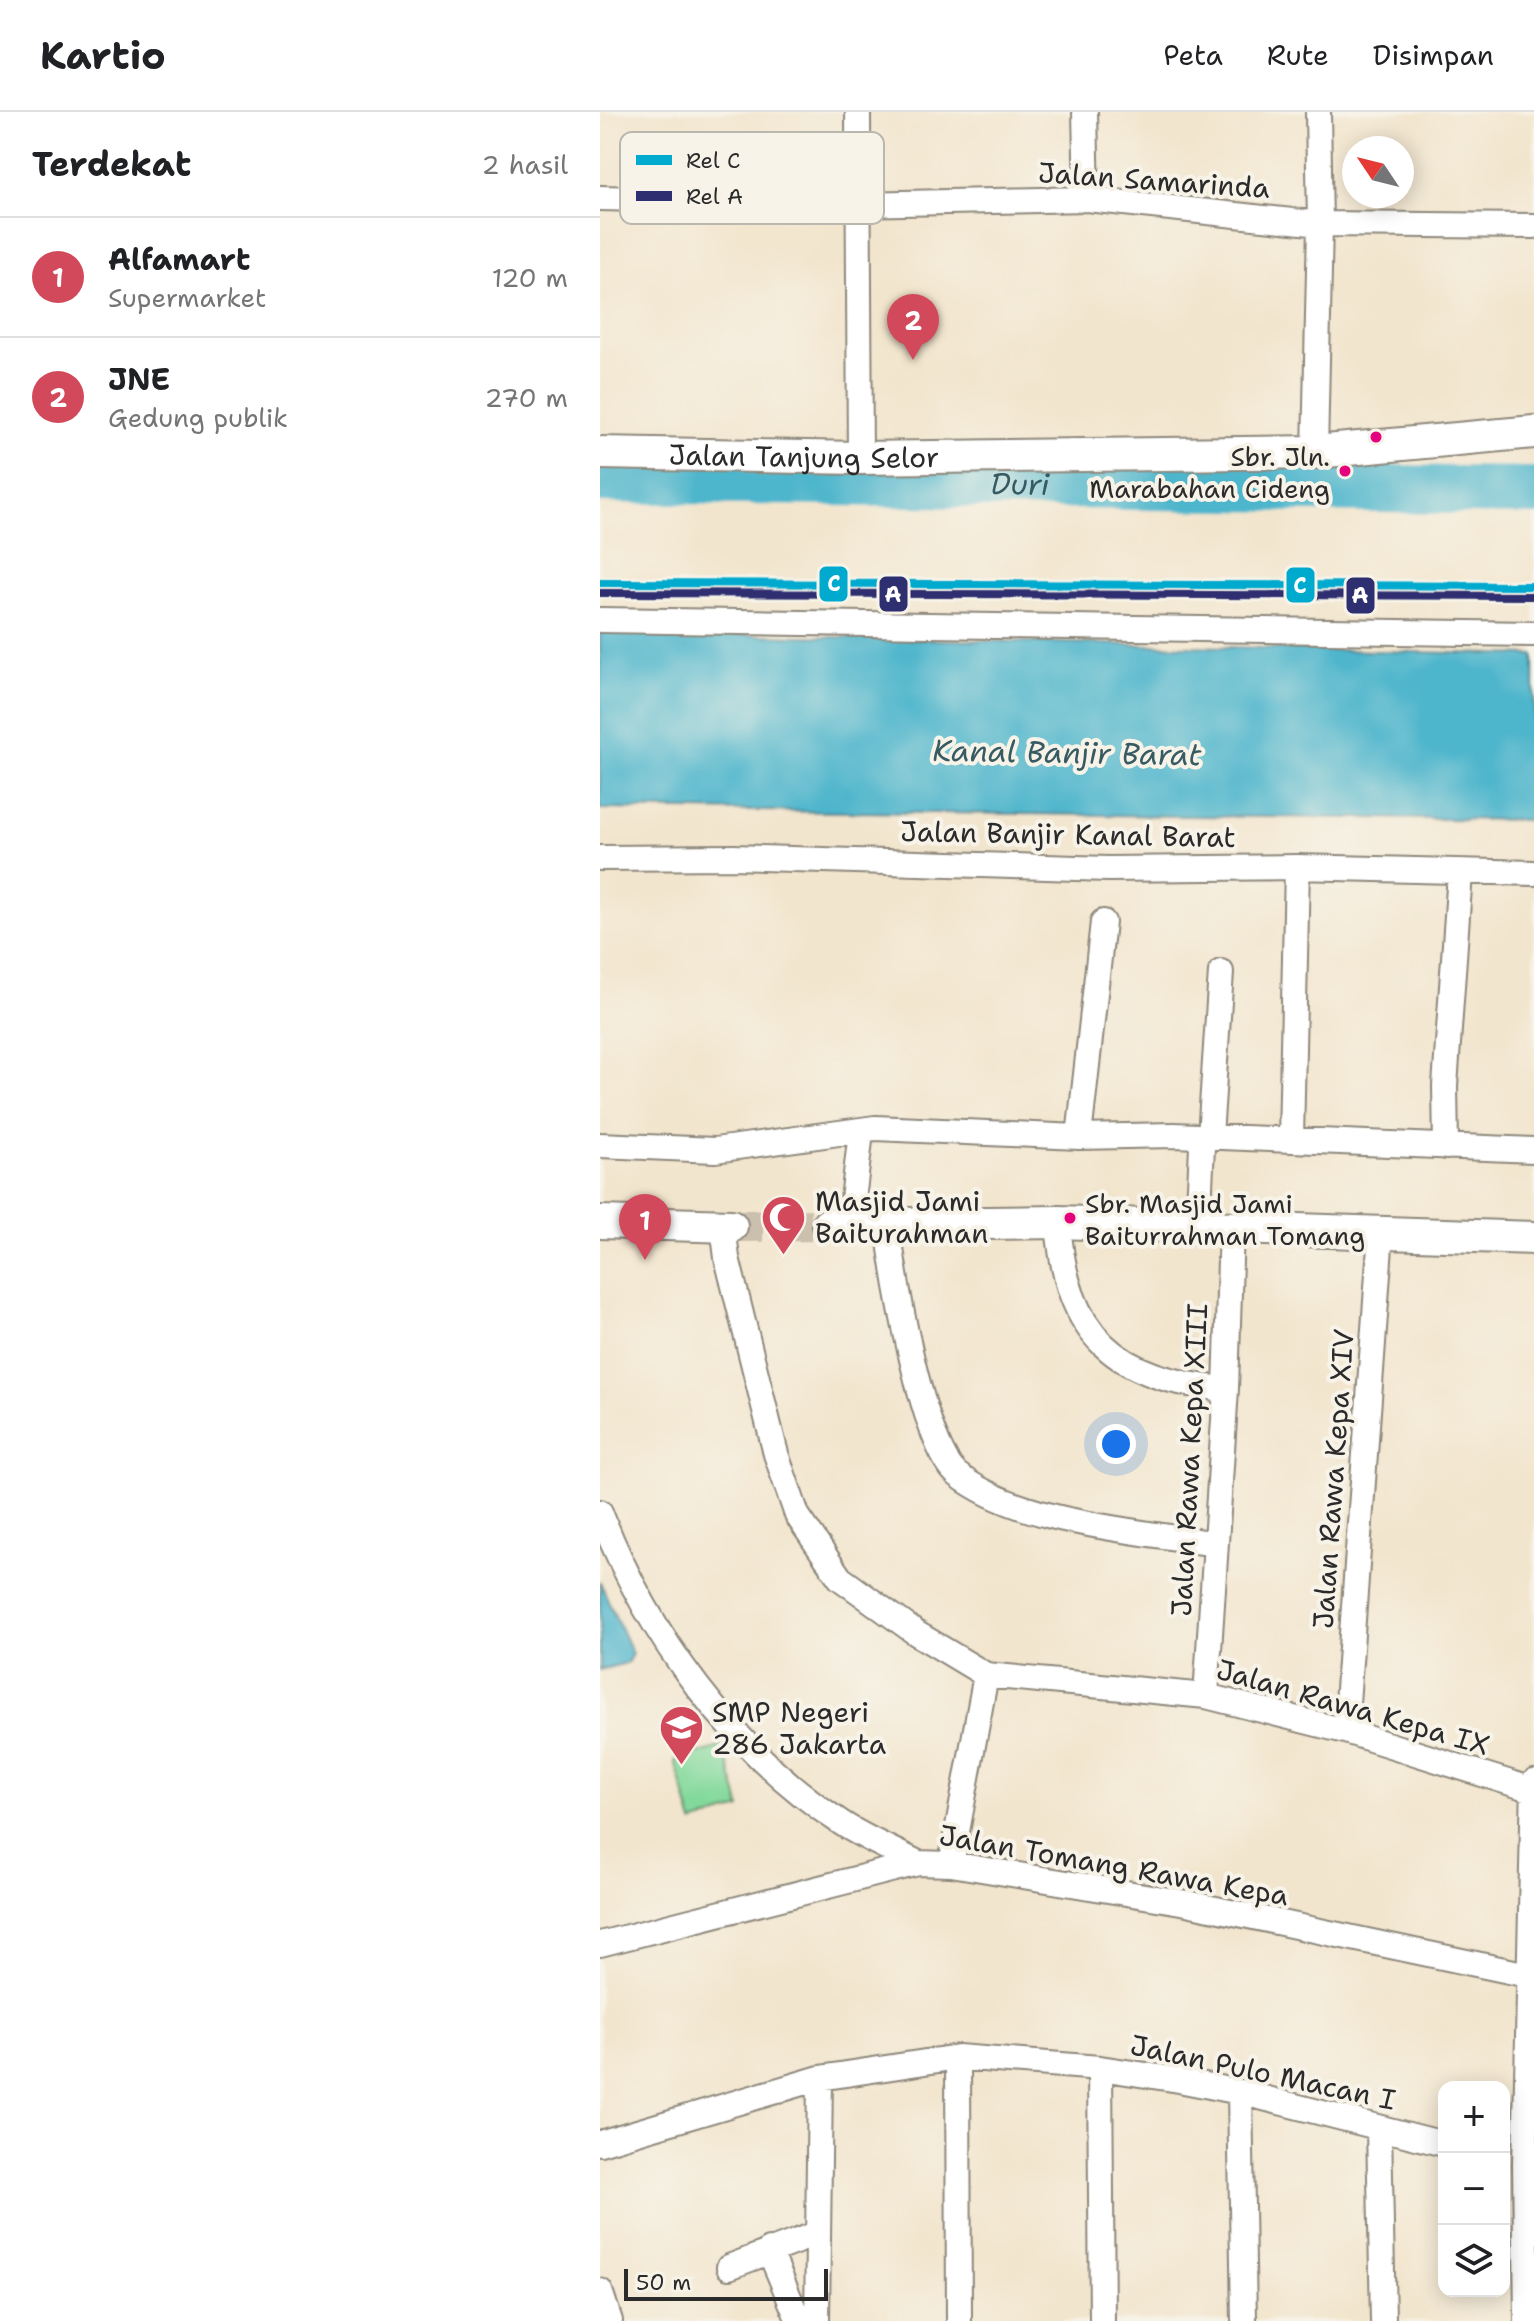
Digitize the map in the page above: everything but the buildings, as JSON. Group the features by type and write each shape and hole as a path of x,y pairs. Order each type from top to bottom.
{"street":[{"path":"1085,112 1087,199"},
{"path":"1315,452 1320,224 1318,112"},
{"name":"Jalan Samarinda","path":"600,198 620,198"},
{"name":"Jalan Samarinda","path":"884,203 1087,199 1320,224 1534,226"},
{"path":"858,224 860,458"},
{"name":"Jalan Tanjung Selor","path":"600,453 860,458 1315,452 1534,432"},
{"path":"600,620 1534,634"},
{"name":"Jalan Banjir Kanal Barat","path":"600,858 733,857 1108,869 1297,867 1534,873"},
{"path":"1291,1139 1297,867"},
{"path":"1446,1147 1445,1086 1460,873"},
{"path":"1079,1137 1103,922"},
{"path":"1198,1226 1221,972"},
{"path":"600,1145 715,1150 875,1128 1206,1142 1291,1139 1534,1150"},
{"path":"861,1132 839,1225 1058,1222 1534,1238"},
{"path":"600,1222 727,1226"},
{"path":"1058,1222 1069,1285 1080,1320 1089,1332 1135,1367 1184,1385 1226,1389"},
{"name":"Jalan Rawa Kepa IX","path":"727,1226 727,1258 776,1454 797,1515 840,1578 916,1633 986,1675 1206,1696 1345,1731 1533,1790"},
{"path":"888,1226 915,1376 930,1422 956,1474 1000,1499 1038,1514 1215,1544"},
{"name":"Jalan Rawa Kepa XIII","path":"1206,1696 1226,1389 1231,1227"},
{"name":"Jalan Rawa Kepa XIV","path":"1345,1731 1381,1232"},
{"path":"600,1512 620,1563 683,1669 762,1761 843,1824 918,1863"},
{"path":"951,1864 986,1675"},
{"path":"1527,2321 1515,2161 1528,1975 1534,1782"},
{"name":"Jalan Tomang Rawa Kepa","path":"600,1944 918,1863 951,1864 1187,1903 1528,1975"},
{"path":"958,2057 959,2321"},
{"name":"Jalan Pulo Macan I","path":"600,2143 820,2078 958,2057 1100,2068 1240,2092 1438,2143"},
{"path":"1100,2068 1102,2321"},
{"path":"817,2321 820,2078"},
{"path":"1240,2092 1244,2321"},
{"path":"1379,2128 1383,2321"},
{"path":"729,2267 816,2234"},
{"path":"769,2250 799,2321"},
{"path":"600,2291 610,2321"}],"green space":[{"path":"723,1746 741,1808 693,1823 675,1761"}],"water":[{"name":"Kanal Banjir Barat","path":"600,631 1534,655 1534,820 600,809"},
{"path":"600,1582 632,1654 627,1663 600,1670"}],"waterway":[{"name":"Duri","path":"600,479 1534,491"}],"tunnel":[{"path":"731,1226 828,1225"}],"rail line":[{"name":"C","path":"600,583 1534,586"},
{"name":"A","path":"600,593 1534,596"}],"place":[{"name":"JNE","path":"913,360"},
{"name":"Sbr. Jln. Marabahan Cideng","path":"1345,471"},
{"name":"Sbr. Masjid Jami Baiturrahman Tomang","path":"1070,1218"},
{"name":"Masjid Jami Baiturahman","path":"784,1256"},
{"name":"Alfamart","path":"645,1260"},
{"name":"SMP Negeri 286 Jakarta","path":"681,1767"}]}
